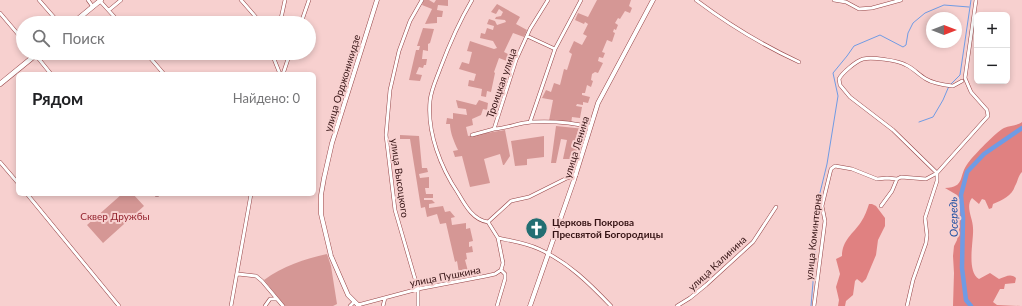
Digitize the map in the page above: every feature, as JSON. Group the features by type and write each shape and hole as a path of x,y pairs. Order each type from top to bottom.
{"main road":[{"path":"82,16 101,0"},
{"path":"0,84 29,60"}],"street":[{"path":"39,0 54,16"},
{"path":"88,0 93,7"},
{"path":"101,0 114,16"},
{"path":"109,10 121,0"},
{"path":"241,0 255,16"},
{"path":"282,16 285,0"},
{"path":"303,16 309,0"},
{"name":"улица Орджоникидзе","path":"357,304 348,295 341,282 331,256 321,214 321,195 332,143 377,0"},
{"name":"улица Высоцкого","path":"418,306 418,289 395,210 386,135 390,90 399,51 410,22 422,0"},
{"path":"472,0 446,53 433,87 430,101 431,121 435,142 447,176 471,213 483,221 488,222 498,238 503,263 501,270 505,274 505,279 496,306"},
{"name":"Троицкая улица","path":"548,0 527,36 516,60 494,129 530,122 566,122 590,127"},
{"path":"530,122 555,49 581,0"},
{"name":"улица Ленина","path":"530,306 576,175 590,127 601,98 653,0"},
{"path":"696,0 720,19 779,53 799,62"},
{"path":"834,0 846,2 859,9 872,8 901,0"},
{"path":"881,206 892,190 897,179 905,177 926,179 937,173 988,116 987,110 971,92 965,78 976,0"},
{"path":"0,13 16,32"},
{"path":"527,36 555,49"},
{"path":"907,306 913,280 926,243 927,235 925,218 937,181 937,173 893,130 850,97 840,85 839,79 858,61 868,59 895,61 906,64 927,80 935,83 953,86 962,81"},
{"path":"40,60 50,72"},
{"path":"152,60 162,72"},
{"path":"274,60 281,72"},
{"path":"283,72 287,60"},
{"path":"472,135 494,129"},
{"path":"0,162 16,181"},
{"name":"улица Коминтерна","path":"814,306 824,221 822,206 831,169 835,166 852,169 877,179 897,179"},
{"path":"488,222 511,201 528,197 576,175"},
{"path":"29,196 119,306"},
{"path":"231,306 238,274 251,196"},
{"name":"улица Калинина","path":"677,306 706,285 753,242 776,207"},
{"path":"498,238 534,247 562,261 611,306"},
{"name":"улица Пушкина","path":"357,304 418,289 486,276 497,273 501,270"},
{"path":"238,274 256,276 283,306"},
{"path":"383,306 385,298"},
{"path":"265,306 270,299 276,299"},
{"path":"350,306 357,304"}],"green space":[{"path":"424,0 429,0 434,3 436,0 448,0 448,6 438,5 437,10 443,11 442,17 437,17 437,23 425,24 432,9 422,5"},
{"path":"597,0 631,0 629,6 632,8 630,13 625,11 620,19 618,18 615,23 618,25 616,30 614,29 613,32 615,33 612,42 607,40 602,52 605,53 603,58 599,57 598,61 603,63 598,73 595,72 592,74 591,80 593,81 591,87 587,85 585,93 582,93 582,95 590,97 588,103 583,102 583,105 577,104 576,106 582,107 580,118 572,117 571,124 549,121 553,100 542,98 546,90 551,92 554,83 560,85 564,69 567,70 572,54 569,52 574,41 582,45 587,36 583,34 588,24 575,20 578,13 588,17"},
{"path":"497,4 520,17 516,24 527,30 524,37 513,33 504,52 514,57 512,63 499,58 494,72 491,92 487,91 486,97 481,96 482,89 468,86 469,80 474,81 476,74 459,69 462,62 469,64 472,52 467,51 470,41 494,49 497,48 493,41 480,38 481,33 485,34 487,28 493,30 494,26 487,24 489,19 495,21 497,25 506,22 505,20 495,19 496,17 501,16 503,12 499,9 496,14 491,12"},
{"path":"423,28 434,29 430,43 428,44 428,51 423,50 422,59 427,59 426,65 424,65 423,68 419,67 416,74 422,75 420,81 409,80 416,50 419,50 420,46 417,46"},
{"path":"456,100 476,105 479,100 488,103 487,110 483,109 481,115 472,119 473,125 466,127 468,136 505,130 510,156 504,165 500,154 484,159 490,183 470,187 462,156 455,157 453,151 458,150 452,137 450,124 446,124 447,118 453,119 453,113 467,115 466,109 458,108"},
{"path":"556,126 585,129 578,152 572,151 570,159 563,159 567,140 561,139 556,163 551,163"},
{"path":"400,135 419,136 422,168 427,168 428,172 419,174 420,178 429,177 429,188 425,188 426,194 433,194 433,198 424,198 424,200 432,200 435,203 429,204 429,208 443,206 445,212 450,211 455,217 451,218 452,225 466,223 466,229 470,228 473,241 469,242 469,247 472,246 473,252 466,253 467,259 465,260 468,271 459,273 446,223 440,224 437,214 427,217 425,207 421,208 410,139 400,139"},
{"path":"544,136 544,157 527,159 527,165 515,166 511,141"},
{"name":"Сквер Дружбы","path":"120,196 135,196 144,206 103,243 87,225"},
{"path":"327,254 331,266 337,304 333,306 285,306 264,280 294,264"}],"shaded area":[{"path":"1022,122 1022,172 1014,189 1006,197 993,204 992,208 989,209 985,200 982,199 979,204 972,198 969,205 973,224 972,263 975,275 979,279 990,273 999,279 1008,276 1016,278 1015,283 1005,284 1004,289 1000,289 993,302 997,305 1021,306 953,306 953,256 954,246 959,230 960,199 957,195 945,188 956,186 959,183 968,163 996,134 1004,128"},
{"path":"869,204 876,206 885,218 885,226 878,240 876,255 866,279 862,283 857,279 855,281 853,295 846,301 845,306 838,306 839,300 836,287 840,274 836,259 842,256 842,250 846,241 862,220"}],"waterway":[{"path":"951,84 960,75 971,0"},
{"path":"811,306 818,224 817,205 827,164 838,96 833,73 854,46 880,35 903,47 906,45 908,33 913,23 925,13 944,5 969,7"},
{"path":"919,122 933,117 949,86"},
{"name":"Осередь","path":"971,306 966,300 962,268 963,218 961,195 967,172 984,154 1022,128"}],"place":[{"name":"Церковь Покрова Пресвятой Богородицы","path":"537,228"}]}
